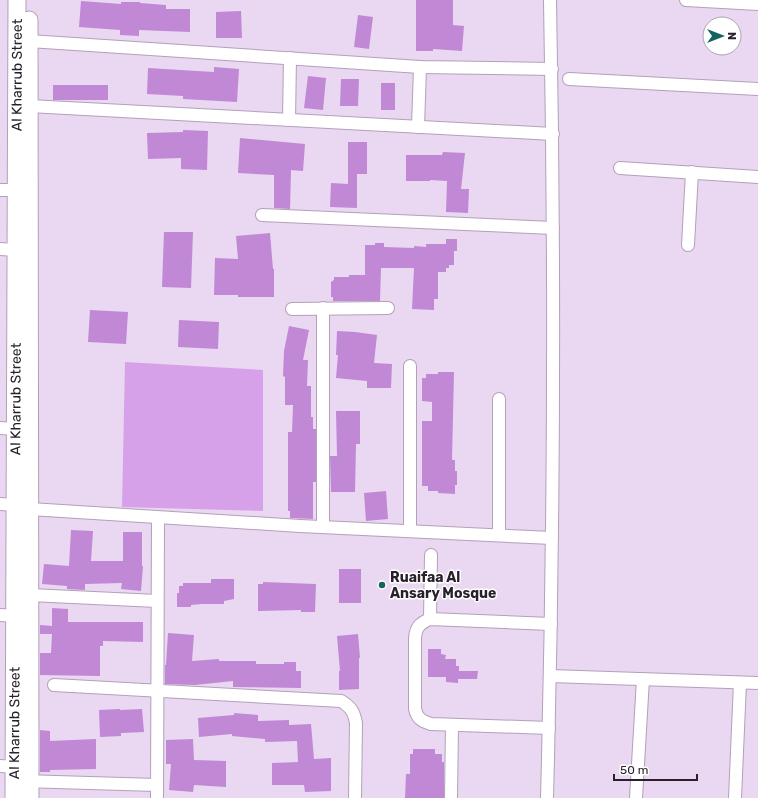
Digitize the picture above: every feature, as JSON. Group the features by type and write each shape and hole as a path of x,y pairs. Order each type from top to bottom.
{"main road":[{"name":"Al Kharrub Street","path":"14,798 18,779 30,595 15,506 8,428 8,190 17,0"},
{"name":"Al Kharrub Street","path":"18,779 7,615 15,506 29,106 29,0"}],"street":[{"path":"547,798 552,538 553,134 550,0"},
{"path":"686,0 758,4"},
{"path":"29,41 420,66 552,69"},
{"path":"289,120 290,58"},
{"path":"418,127 420,66"},
{"path":"569,79 758,89"},
{"path":"29,106 553,134"},
{"path":"620,168 758,177"},
{"path":"688,245 692,172"},
{"path":"262,215 553,228"},
{"path":"323,308 323,527"},
{"path":"292,309 388,308"},
{"path":"410,366 410,531"},
{"path":"499,399 499,535"},
{"path":"15,506 158,518 552,538"},
{"path":"157,798 158,518"},
{"path":"430,619 431,555"},
{"path":"30,595 157,601"},
{"path":"549,728 431,724 423,722 417,717 415,709 416,630 422,622 430,619 551,624"},
{"path":"550,676 758,683"},
{"path":"636,798 644,679"},
{"path":"735,798 740,683"},
{"path":"54,685 341,701 349,706 355,713 355,798"},
{"path":"451,798 452,725"},
{"path":"18,779 157,785"}],"shaded area":[{"path":"125,362 263,370 263,511 122,507"}],"building":[{"path":"416,0 453,0 453,25 464,26 462,51 433,49 433,51 416,51"},
{"path":"81,1 121,4 121,2 140,2 166,5 166,9 190,9 190,32 139,30 139,36 120,35 120,30 79,27"},
{"path":"241,11 242,38 216,38 216,12"},
{"path":"358,15 373,17 369,49 354,47"},
{"path":"214,67 239,69 237,102 183,99 183,96 147,94 148,68 214,72"},
{"path":"308,76 326,78 323,110 304,108"},
{"path":"341,79 359,79 358,106 340,106"},
{"path":"381,83 395,83 395,110 381,110"},
{"path":"53,85 108,85 108,100 53,100"},
{"path":"183,130 208,131 207,170 181,169 181,158 148,159 147,133 183,132"},
{"path":"240,138 305,144 303,171 291,170 290,209 274,208 274,175 238,173"},
{"path":"348,142 367,142 367,174 357,174 357,208 330,207 331,183 348,184"},
{"path":"443,152 465,153 461,189 469,189 468,213 446,212 447,181 406,181 406,155 442,155"},
{"path":"164,232 193,232 191,288 162,287"},
{"path":"270,233 274,269 274,297 214,295 215,258 238,259 236,236"},
{"path":"446,239 457,239 457,251 454,251 454,265 449,265 449,268 446,268 446,272 438,272 438,299 434,299 434,310 412,309 414,268 381,268 380,301 333,301 333,297 331,297 331,282 334,280 334,277 365,275 365,245 384,243 384,247 414,248 414,246 426,247 426,244 446,244"},
{"path":"90,310 128,312 126,344 88,342"},
{"path":"179,320 219,322 218,349 178,347"},
{"path":"289,326 309,330 303,360 308,360 307,386 311,386 311,417 313,417 313,429 316,429 316,482 313,482 313,519 290,518 290,511 288,511 288,432 292,432 293,405 285,405 285,377 283,376 284,351"},
{"path":"337,331 377,335 374,363 392,364 391,388 367,388 367,381 336,378 338,355 336,355"},
{"path":"438,372 454,372 452,460 455,460 455,471 457,471 457,485 455,485 455,494 428,491 428,486 422,486 422,421 432,421 432,402 422,401 422,378 426,378 426,374 438,374"},
{"path":"336,411 360,411 360,444 356,444 355,492 331,492 330,456 337,456"},
{"path":"386,491 388,519 366,521 364,493"},
{"path":"71,530 93,531 91,561 123,561 123,532 142,532 143,566 141,591 121,589 122,583 85,584 85,590 67,589 67,586 42,584 44,564 69,566"},
{"path":"339,569 361,569 361,603 339,603"},
{"path":"211,579 234,579 234,599 224,601 224,604 202,604 191,605 191,607 177,607 177,593 179,593 179,586 183,586 183,583 211,583"},
{"path":"263,582 316,584 315,612 301,612 301,610 258,611 258,584 263,584"},
{"path":"52,608 68,609 68,622 143,622 143,642 103,641 103,646 100,646 100,676 40,675 40,653 51,653 52,634 40,634 40,625 52,626"},
{"path":"168,633 194,635 192,661 219,659 219,661 256,661 256,664 284,664 284,662 296,662 296,671 301,671 301,688 233,687 233,681 195,685 165,684"},
{"path":"358,634 360,658 359,689 339,690 340,671 337,636"},
{"path":"428,649 441,649 441,654 446,655 445,659 456,659 456,666 459,666 459,671 478,671 477,679 458,679 458,683 446,682 446,677 428,677"},
{"path":"142,709 144,732 121,733 121,736 100,737 99,710"},
{"path":"234,713 258,715 258,721 289,720 289,725 311,724 314,759 331,758 331,791 305,792 304,785 272,785 272,763 298,762 297,741 265,742 265,739 232,736 232,734 199,737 198,718 234,715"},
{"path":"40,730 50,731 50,741 96,739 96,769 50,770 50,772 40,772"},
{"path":"193,739 194,760 226,761 226,787 194,785 193,792 169,790 171,764 166,764 166,740"},
{"path":"413,749 435,749 435,754 442,754 442,762 444,762 444,798 405,798 406,774 410,774 410,754 413,754"}],"place":[{"name":"Ruaifaa Al Ansary Mosque","path":"382,585"}]}
